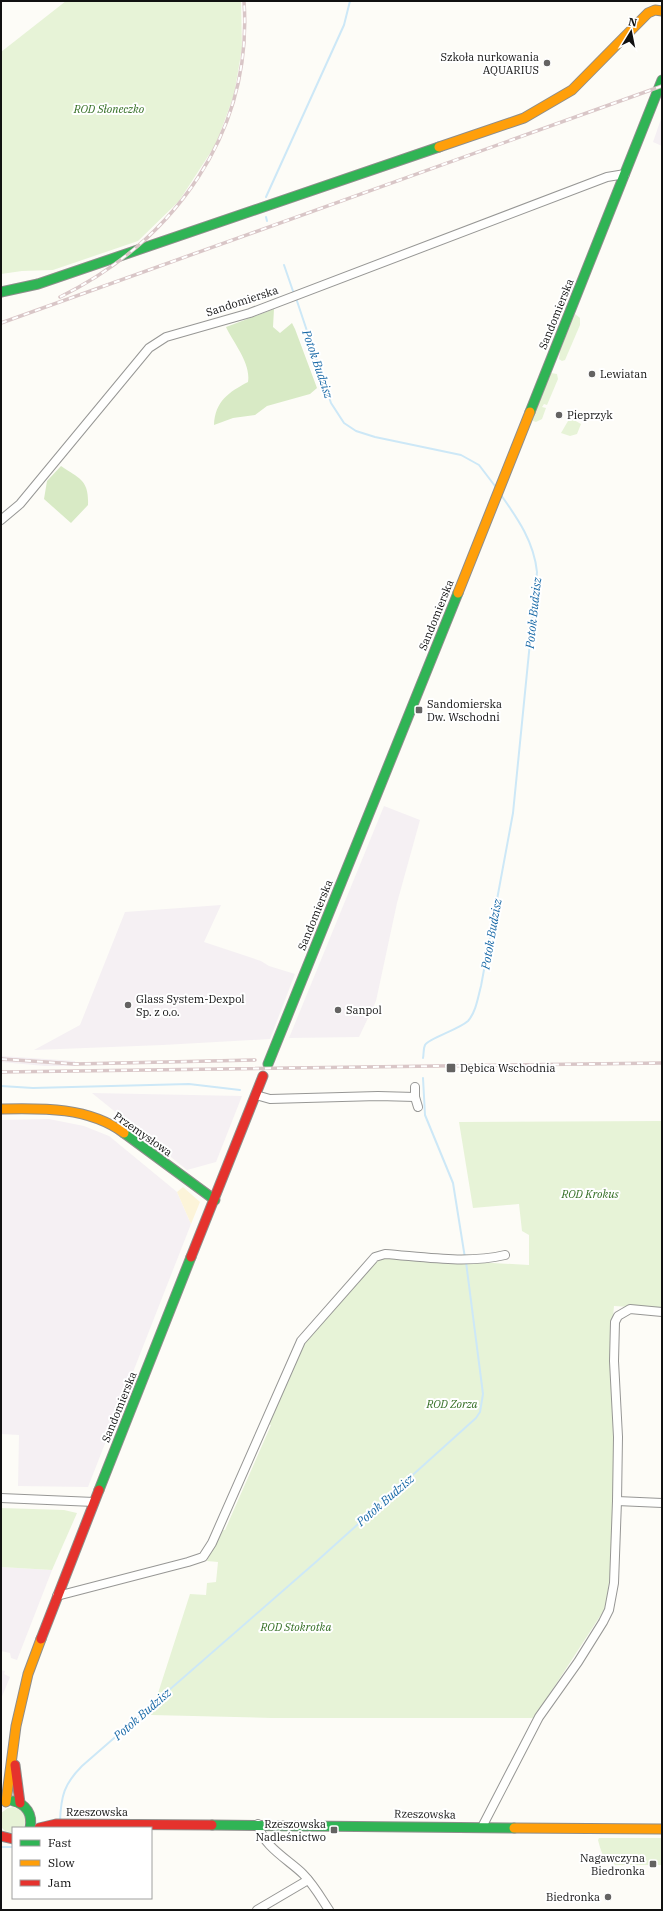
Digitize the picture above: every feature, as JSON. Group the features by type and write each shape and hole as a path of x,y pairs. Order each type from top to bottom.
{"street":[{"path":"2,290 38,284 524,118 572,90 645,16 655,10 662,11"},
{"name":"Sandomierska","path":"268,1064 496,500 662,80"},
{"name":"Sandomierska","path":"1,520 20,504 149,348 166,337 250,313 607,177 625,174"},
{"name":"Sandomierska","path":"13,1752 16,1726 28,1674 94,1502 263,1076"},
{"path":"415,1088 415,1097 418,1107"},
{"path":"256,1095 270,1099 378,1096 415,1097"},
{"name":"Przemysłowa","path":"1,1109 40,1108 65,1110 102,1121 121,1131 215,1200"},
{"path":"58,1596 203,1557 212,1543 263,1424 303,1337 372,1260 385,1254 459,1260 487,1259 505,1255"},
{"path":"482,1826 532,1729 578,1662 609,1610 614,1576 617,1501 618,1437 614,1362 615,1322 618,1316 630,1309 662,1312"},
{"path":"1,1498 94,1502"},
{"path":"617,1501 662,1503"},
{"path":"1,1788 13,1752"},
{"path":"13,1752 20,1803 31,1815 30,1827"},
{"path":"13,1752 4,1803 20,1803"},
{"name":"Rzeszowska","path":"31,1815 61,1824"},
{"name":"Rzeszowska","path":"44,1827 61,1824 258,1824 662,1829"},
{"path":"258,1824 267,1842 308,1880 329,1910"},
{"path":"1,1836 12,1839"},
{"path":"257,1910 308,1880"}],"shaded area":[{"path":"662,119 662,146 653,142"},
{"path":"384,806 420,820 397,903 376,1001 359,1037 289,1038"},
{"name":"Glass System-Dexpol Sp. z o.o.","path":"221,905 204,942 295,974 270,1039 34,1050 80,1025 125,912"},
{"path":"1,1056 75,1061 75,1066 45,1066 1,1062"},
{"path":"92,1093 242,1096 216,1162 187,1170"},
{"path":"49,1119 84,1126 109,1136 177,1192 191,1224 88,1487 18,1486 19,1435 1,1434 1,1120"},
{"path":"1,1567 52,1570 17,1660 11,1658 10,1653 1,1651"},
{"path":"1,1670 5,1671 4,1674 10,1677 1,1699"}],"green space":[{"name":"ROD Słoneczko","path":"66,1 241,1 242,48 234,95 216,144 179,201 138,241 53,270 22,271 1,274 1,52"},
{"path":"274,309 273,327 280,333 292,323 317,388 310,394 267,406 255,415 233,418 214,425 220,403 229,394 248,382 247,368 226,327"},
{"path":"575,314 580,318 580,325 565,360 562,361 559,359 560,351"},
{"path":"551,373 557,374 558,379 547,405 544,404 542,407 546,408 542,419 536,422 533,421 533,418"},
{"path":"574,420 581,424 577,434 570,436 561,433 568,421"},
{"path":"61,466 78,477 85,485 87,490 88,505 71,523 44,499 47,481"},
{"path":"662,1121 662,1309 614,1306 610,1348 614,1437 612,1558 606,1607 534,1718 272,1718 151,1715 190,1594 206,1595 207,1583 216,1582 218,1562 207,1561 220,1530 225,1530 271,1425 266,1423 303,1343 373,1263 386,1257 529,1265 529,1235 522,1231 519,1204 473,1208 459,1122"},
{"path":"1,1508 64,1510 77,1513 52,1570 1,1567"},
{"path":"13,1807 22,1811 26,1821 23,1827 12,1827 12,1833 5,1831 1,1827 1,1813 8,1808"},
{"path":"599,1838 662,1838 662,1865 615,1865 608,1861 603,1855 598,1840"}],"sand":[{"path":"183,1187 200,1202 191,1224 177,1192"}],"waterway":[{"name":"Potok Budzisz","path":"266,197 344,25 350,1"},
{"name":"Potok Budzisz","path":"266,217 267,221"},
{"name":"Potok Budzisz","path":"284,265 294,294"},
{"name":"Potok Budzisz","path":"296,298 331,403 344,423 356,431 375,437 461,455 479,465 495,486"},
{"name":"Potok Budzisz","path":"423,1058 424,1047 428,1042 458,1028 468,1021 475,1009 481,986 513,813 537,572 529,541 519,522 501,495"},
{"name":"Potok Budzisz","path":"423,1078 425,1115 453,1183 465,1258"},
{"path":"1,1086 33,1088 189,1084 240,1090"},
{"name":"Potok Budzisz","path":"60,1821 61,1804 67,1785 82,1766 317,1561 476,1418 480,1412 483,1394 466,1262"},
{"name":"Potok Budzisz","path":"1,1847 12,1847"}],"railway":[{"path":"60,297 101,273 139,245 171,213 198,177 220,137 235,94 243,49 244,1"},
{"path":"1,323 662,86"},
{"path":"1,1059 75,1064 255,1060"},
{"path":"1,1072 662,1063"}],"traffic: fast":[{"path":"530,412 662,80"},
{"path":"1,292 38,284 439,147"},
{"path":"268,1064 458,593"},
{"path":"124,1133 215,1200"},
{"path":"99,1490 191,1257"},
{"path":"13,1801 18,1802 28,1810 31,1823 30,1827"},
{"path":"212,1825 514,1828"}],"traffic: slow":[{"path":"439,147 524,118 572,90 648,13 655,10 662,11"},
{"path":"458,593 530,412"},
{"path":"1,1109 49,1109 81,1114 110,1124 124,1133"},
{"path":"6,1802 16,1726 28,1674 41,1639"},
{"path":"514,1828 662,1829"}],"traffic: jam":[{"path":"191,1257 263,1076"},
{"path":"41,1639 99,1490"},
{"path":"15,1765 20,1803"},
{"path":"43,1827 56,1824 212,1825"},
{"path":"1,1836 12,1839"}],"place":[{"name":"Szkoła nurkowania AQUARIUS","path":"547,63"},
{"name":"Lewiatan","path":"592,374"},
{"name":"Pieprzyk","path":"559,415"},
{"name":"Sandomierska Dw. Wschodni","path":"419,710"},
{"name":"Glass System-Dexpol Sp. z o.o.","path":"128,1005"},
{"name":"Sanpol","path":"338,1010"},
{"name":"Dębica Wschodnia","path":"451,1068"},
{"name":"Rzeszowska Nadleśnictwo","path":"334,1830"},
{"name":"Nagawczyna Biedronka","path":"653,1864"},
{"name":"Biedronka","path":"608,1897"}],"park label":[{"name":"ROD Krokus","path":"590,1194"},
{"name":"ROD Zorza","path":"452,1404"},
{"name":"ROD Stokrotka","path":"296,1627"}]}
